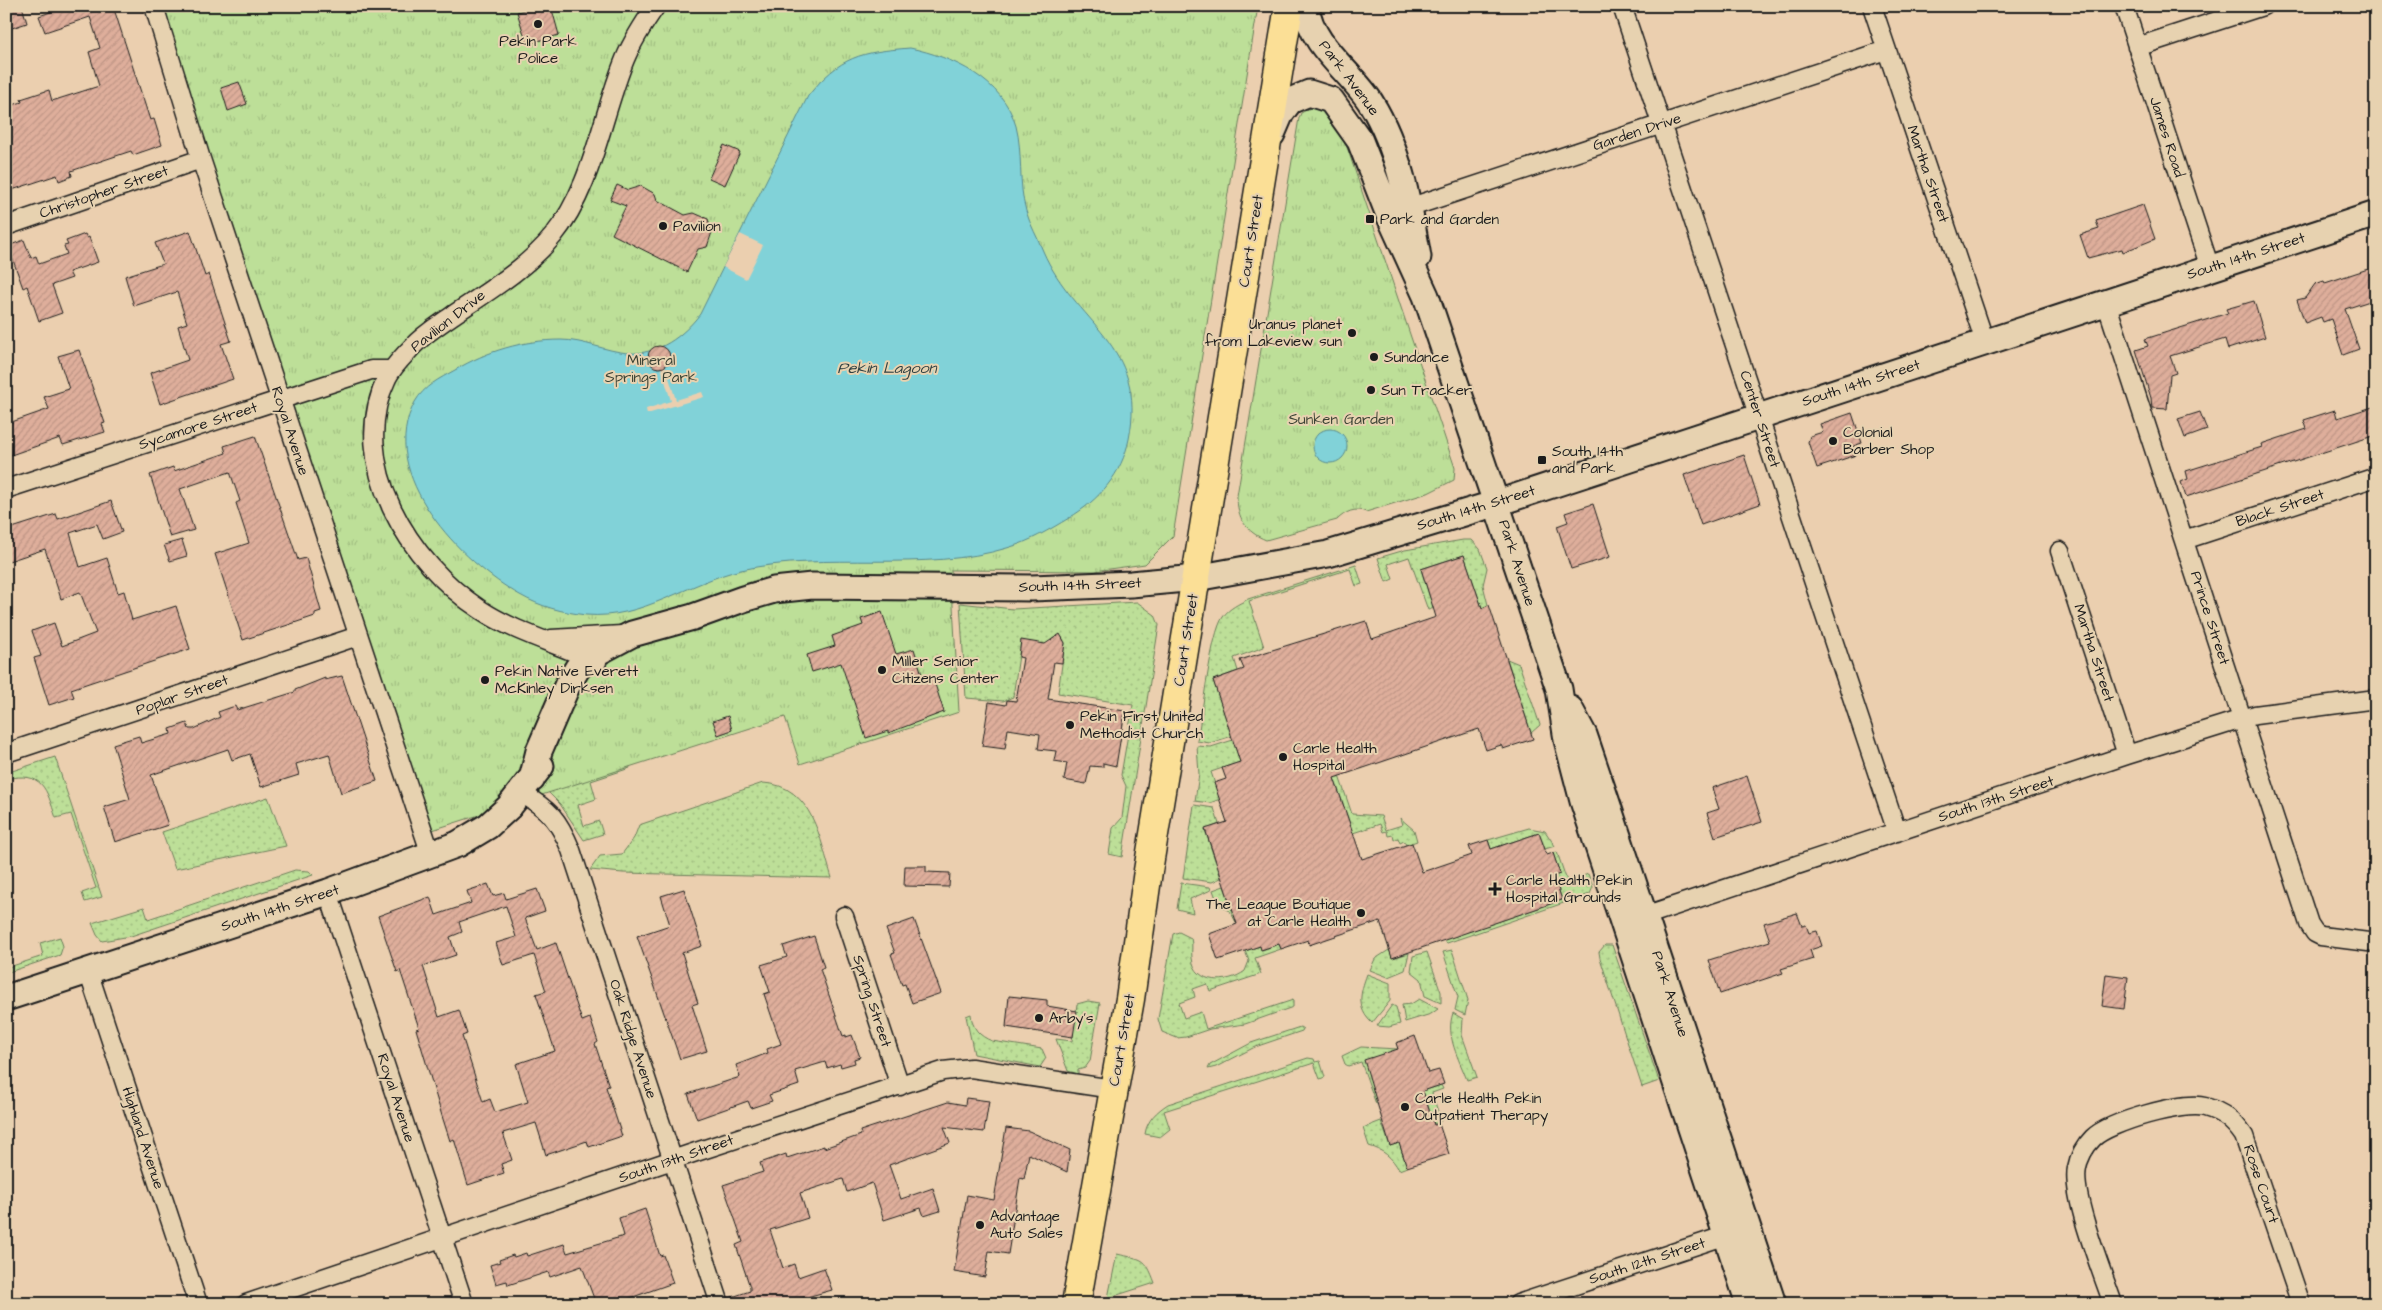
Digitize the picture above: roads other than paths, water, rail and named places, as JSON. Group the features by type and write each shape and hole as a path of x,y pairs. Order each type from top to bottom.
{"main road":[{"name":"Court Street","path":"1076,1304 1130,999 1289,6"},
{"name":"Park Avenue","path":"1306,6 1309,22 1320,41 1362,90 1380,120 1394,154 1399,211"},
{"name":"Park Avenue","path":"1264,160 1275,124 1290,101 1309,93 1323,96 1331,100 1360,141 1399,211 1559,689 1567,740 1583,801 1633,919 1737,1231 1773,1304"},
{"name":"South 14th Street","path":"593,661 632,634 693,617 743,599 790,588 856,586 1064,588 1196,578 1328,554 1497,502 2376,214"},
{"name":"South 14th Street","path":"6,998 328,892 430,856 458,844 488,826 526,786 567,686 577,669 668,630 693,617"},
{"name":"Park Avenue","path":"1737,1231 1749,1304"}],"street":[{"name":"Royal Avenue","path":"154,6 201,159 430,856"},
{"name":"Pavilion Drive","path":"593,661 481,610 449,584 419,551 387,497 377,466 374,434 382,391 392,370 414,345 528,260 552,238 570,212 596,146 626,57 641,28 656,6"},
{"name":"Center Street","path":"1622,6 1897,832"},
{"name":"Martha Street","path":"1872,6 1985,342"},
{"name":"James Road","path":"2124,6 2210,268"},
{"path":"2137,47 2263,6"},
{"name":"Garden Drive","path":"1399,211 1886,50"},
{"name":"Christopher Street","path":"6,226 201,159"},
{"name":"Prince Street","path":"2106,302 2310,924 2315,933 2330,939 2376,943"},
{"name":"Sycamore Street","path":"6,489 371,370 392,370"},
{"name":"Black Street","path":"2184,540 2376,477"},
{"name":"Martha Street","path":"2060,551 2127,755"},
{"name":"Pavilion Drive","path":"538,637 573,639 632,634"},
{"name":"Poplar Street","path":"6,753 358,636"},
{"name":"South 13th Street","path":"1633,919 2127,755 2244,719 2376,699"},
{"name":"Oak Ridge Avenue","path":"526,786 556,818 571,850 720,1304"},
{"name":"Royal Avenue","path":"328,892 464,1304"},
{"name":"Spring Street","path":"844,916 900,1086"},
{"name":"Highland Avenue","path":"88,971 198,1304"},
{"name":"South 13th Street","path":"246,1304 943,1071 971,1068 1113,1089"},
{"name":"Rose Court","path":"2113,1304 2079,1201 2075,1179 2080,1157 2093,1138 2110,1128 2153,1113 2195,1106 2204,1106 2222,1114 2234,1122 2244,1136 2301,1304"},
{"name":"South 12th Street","path":"1518,1304 1737,1231"}],"water":[{"name":"Pekin Lagoon","path":"910,48 943,58 974,73 988,83 1009,110 1018,136 1024,201 1028,216 1043,251 1056,276 1105,336 1118,357 1128,380 1132,407 1129,439 1121,464 1108,485 1090,503 1069,518 1031,539 1007,548 943,559 806,562 741,570 702,583 646,606 607,615 586,615 536,603 497,580 451,539 431,514 415,486 406,458 406,430 415,402 419,396 427,387 467,363 519,344 570,340 619,352 639,353 660,347 678,337 700,314 808,96 831,72 853,58 865,54"},
{"path":"1330,429 1342,434 1347,446 1342,458 1330,463 1318,458 1313,446 1318,434"}],"place":[{"name":"Pekin Park Police","path":"538,24"},
{"name":"Park and Garden","path":"1370,219"},
{"name":"Pavilion","path":"663,226"},
{"name":"Uranus planet from Lakeview sun","path":"1352,333"},
{"name":"Sundance","path":"1374,357"},
{"name":"Sun Tracker","path":"1371,390"},
{"name":"Colonial Barber Shop","path":"1833,441"},
{"name":"South 14th and Park","path":"1542,460"},
{"name":"Miller Senior Citizens Center","path":"882,670"},
{"name":"Pekin Native Everett McKinley Dirksen","path":"485,680"},
{"name":"Pekin First United Methodist Church","path":"1070,725"},
{"name":"Carle Health Hospital","path":"1283,757"},
{"name":"Carle Health Pekin Hospital Grounds","path":"1495,889"},
{"name":"The League Boutique at Carle Health","path":"1361,913"},
{"name":"Arby's","path":"1039,1018"},
{"name":"Carle Health Pekin Outpatient Therapy","path":"1405,1107"},
{"name":"Advantage Auto Sales","path":"980,1225"}],"park label":[{"name":"Mineral Springs Park","path":"651,368"},
{"name":"Sunken Garden","path":"1341,419"}]}
